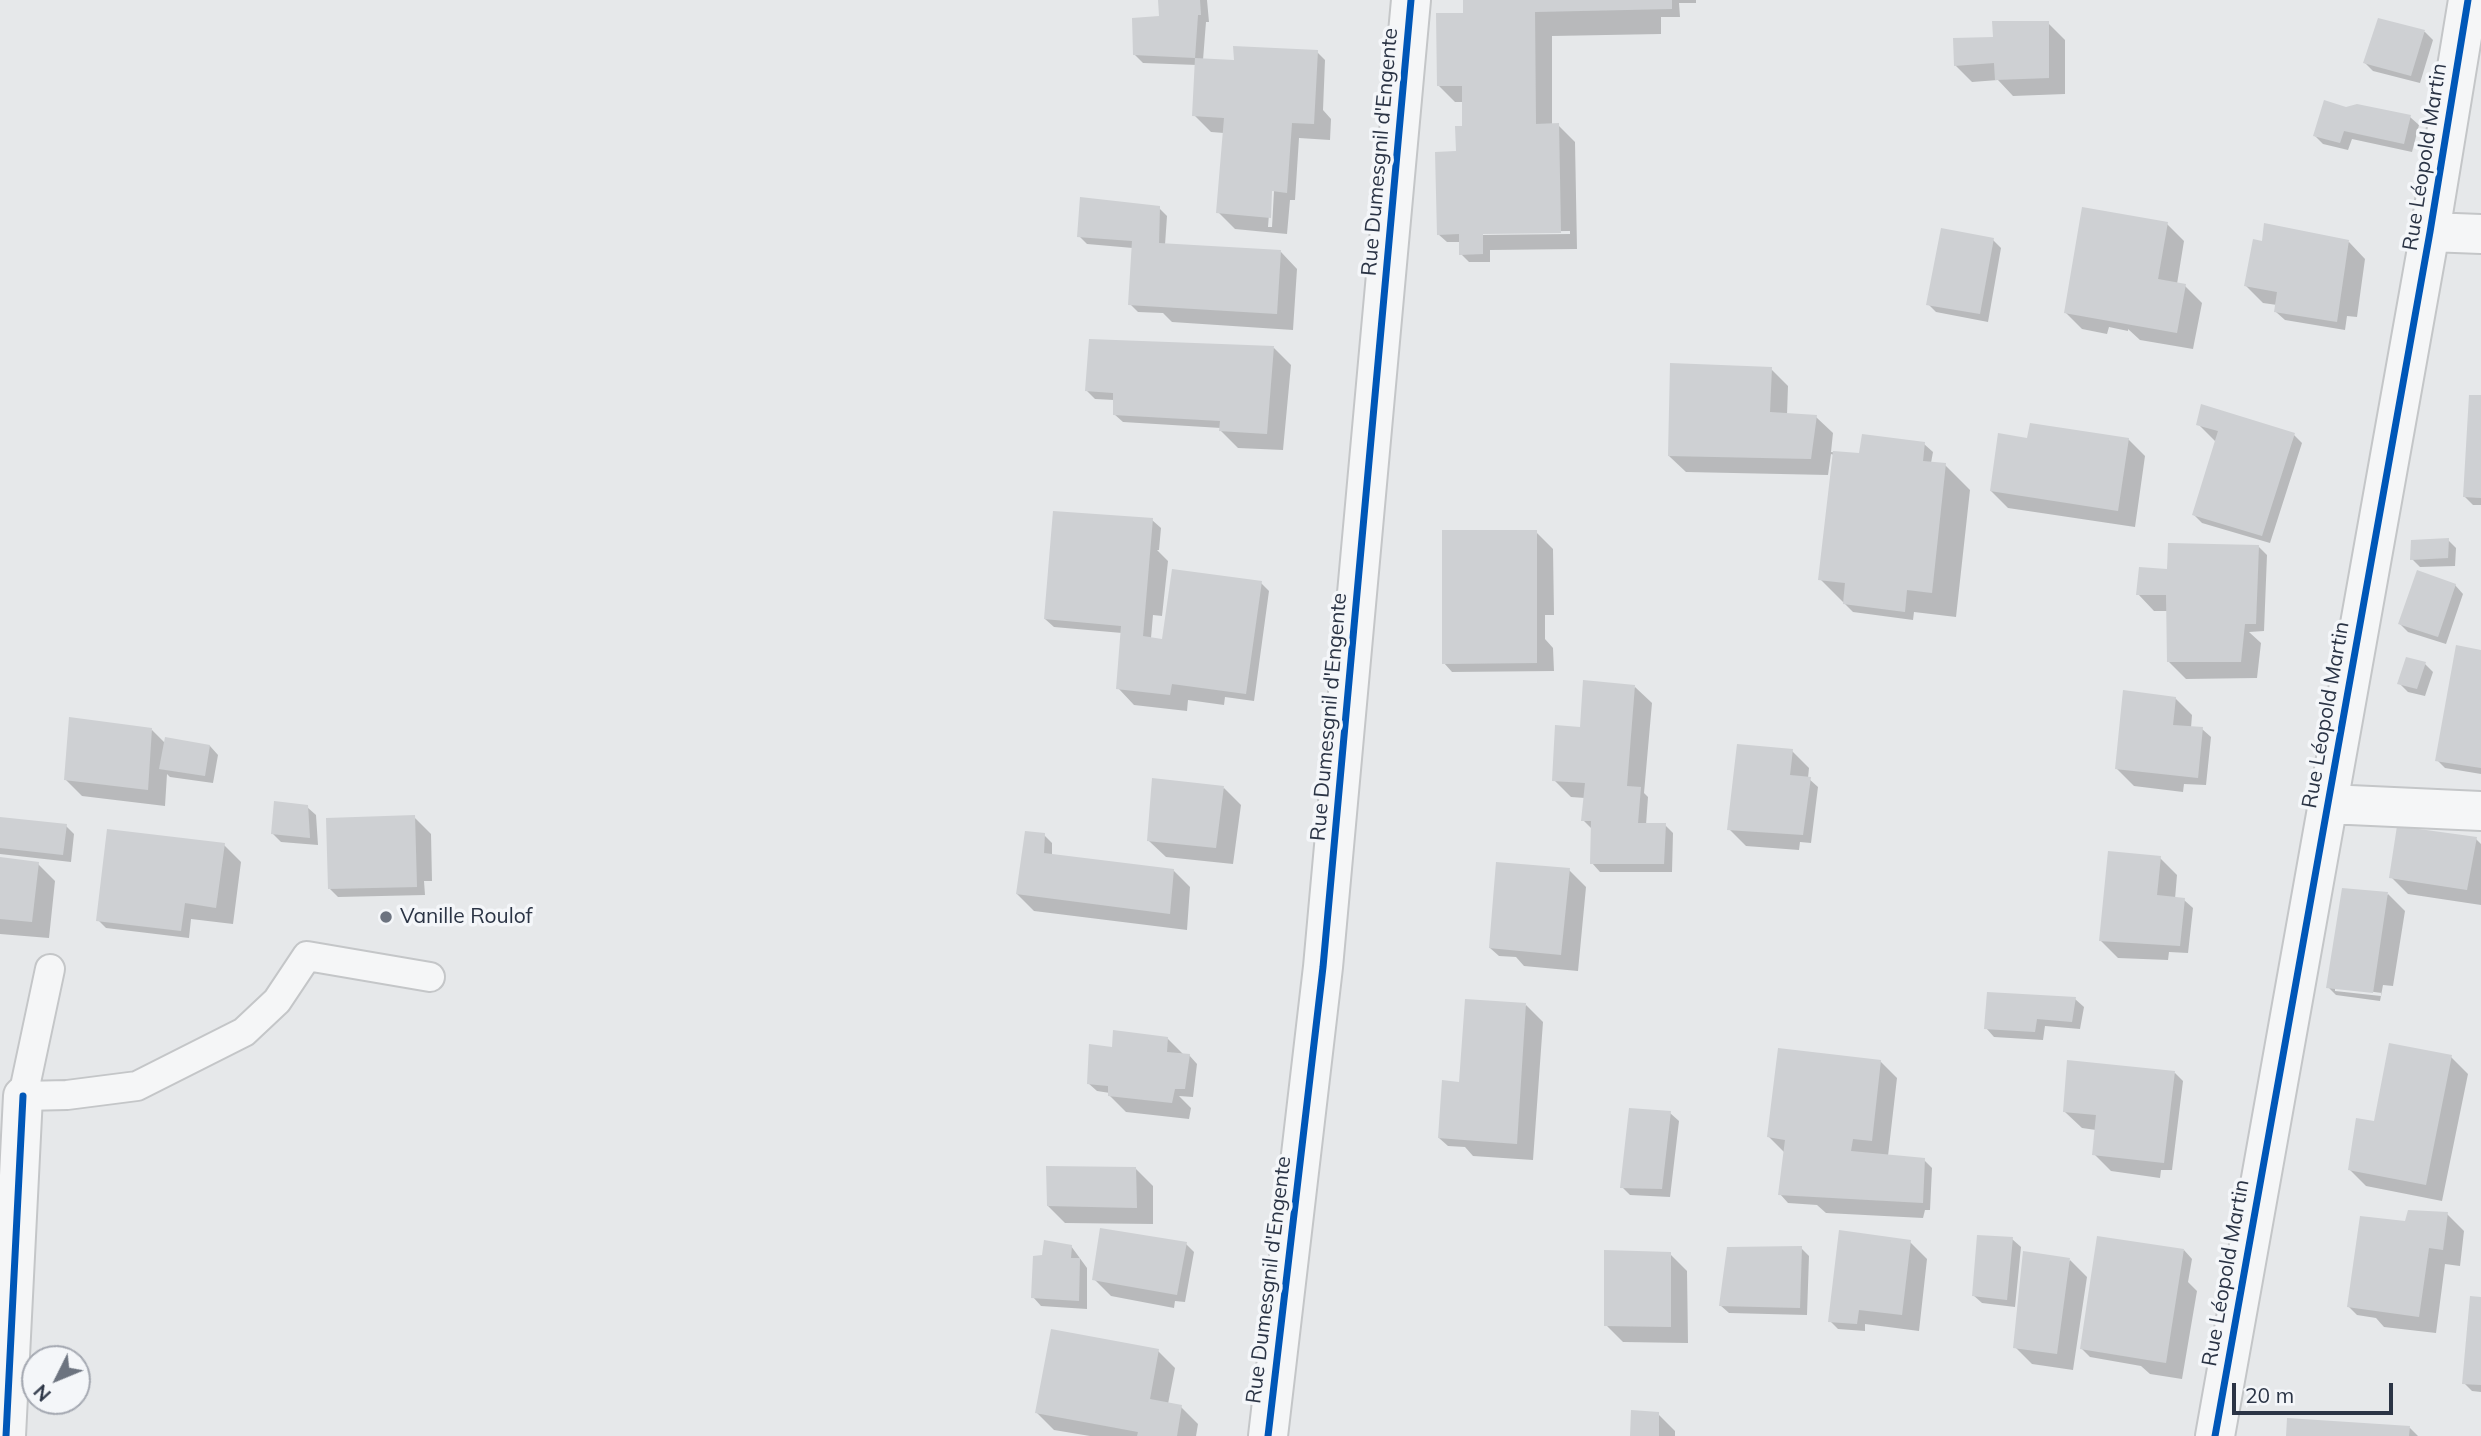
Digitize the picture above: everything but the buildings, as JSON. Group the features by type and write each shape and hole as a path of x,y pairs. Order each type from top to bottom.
{"street":[{"name":"Rue Dumesgnil d'Engente","path":"1268,1436 1324,967 1411,0"},
{"name":"Rue Léopold Martin","path":"2215,1436 2430,232 2468,0"},
{"path":"2430,232 2481,234"},
{"path":"2328,804 2481,811"},
{"path":"6,1436 23,1096"}],"lane":[{"path":"50,969 23,1096 67,1095 137,1086 244,1032 277,1001 307,956 430,977"}],"cycle path":[{"path":"1268,1436 1323,967 1411,0"},
{"path":"2215,1436 2430,232 2468,0"},
{"path":"6,1436 23,1096"}],"place":[{"name":"Vanille Roulof","path":"386,917"}]}
